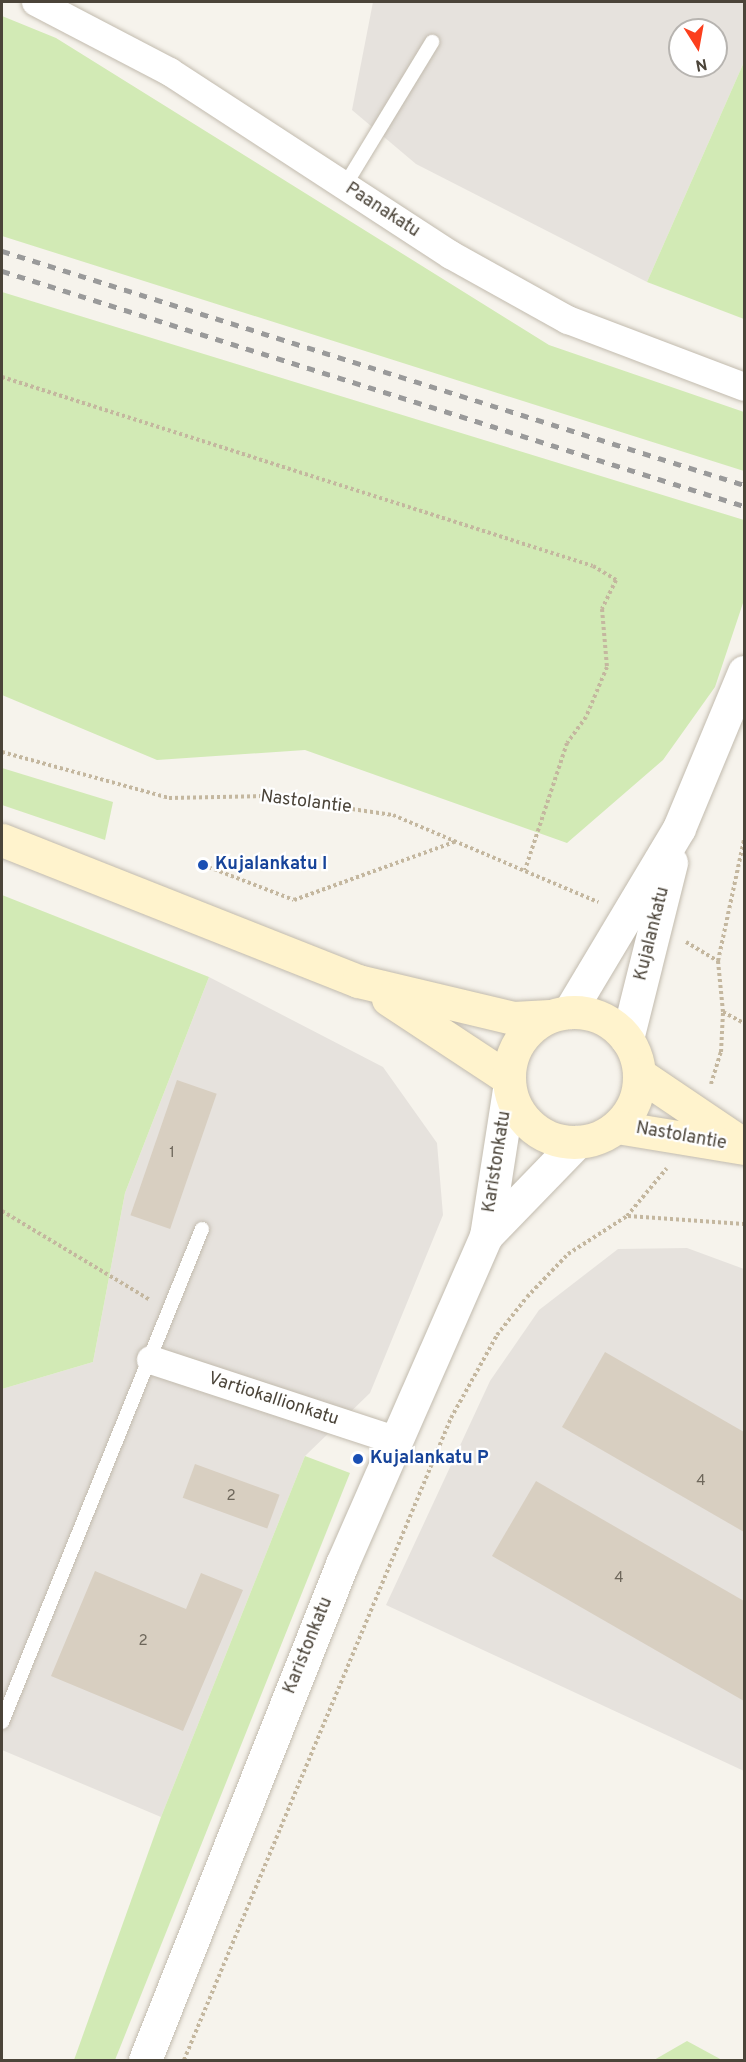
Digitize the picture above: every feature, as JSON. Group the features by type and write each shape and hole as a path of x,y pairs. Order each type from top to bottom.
{"main road":[{"path":"2,840 358,981 513,1018 559,1014 601,1018 627,1039 639,1074 636,1097 617,1127 577,1142 558,1141 526,1122 509,1083 358,981"},
{"path":"509,1083 516,1047 559,1014"},
{"name":"Nastolantie","path":"639,1074 744,1146"},
{"name":"Nastolantie","path":"617,1127 744,1146"}],"street":[{"name":"Paanakatu","path":"36,2 170,72 344,187 568,320 744,387"},
{"name":"Kujalankatu","path":"627,1039 679,828 741,683"},
{"name":"Kujalankatu","path":"559,1014 679,828"},
{"name":"Karistonkatu","path":"145,2061 395,1440 486,1236 509,1083"},
{"name":"Karistonkatu","path":"486,1236 577,1142"},
{"name":"Vartiokallionkatu","path":"151,1360 395,1440"}],"lane":[{"path":"344,187 432,42"},
{"path":"2,1722 151,1360 202,1228"}],"path":[{"path":"2,377 593,566 616,580 602,609 607,667 586,717 567,743 525,870"},
{"name":"Nastolantie","path":"2,752 128,790 169,798 263,796 393,815 599,902"},
{"path":"708,1096 721,1052 723,1012 718,961 744,840"},
{"path":"203,866 294,900 458,841"},
{"path":"683,940 718,961"},
{"path":"723,1012 744,1023"},
{"path":"184,2061 451,1418 497,1335 526,1297 568,1254 627,1216 674,1160"},
{"path":"2,1211 170,1310"},
{"path":"627,1216 744,1224"}],"shaded area":[{"path":"373,2 744,2 744,62 647,282 416,164 352,110"},
{"path":"209,977 383,1067 437,1143 443,1215 370,1393 305,1456 161,1817 2,1750 2,1389 93,1362 125,1193"},
{"path":"687,1248 744,1269 744,1771 386,1605 490,1381 539,1310 618,1249"}],"green space":[{"path":"2,16 56,38 549,345 744,412 744,471 2,236"},
{"path":"744,62 744,319 647,282"},
{"path":"2,292 744,520 744,600 715,687 663,760 567,843 305,750 157,760 2,695"},
{"path":"2,768 113,802 105,840 2,805"},
{"path":"2,895 209,977 125,1193 93,1362 2,1389"},
{"path":"305,1456 350,1473 115,2060 74,2060 161,1817"},
{"path":"687,2041 722,2060 654,2060"}],"building":[{"path":"177,1080 217,1094 170,1229 130,1215"},
{"path":"605,1352 744,1432 744,1532 562,1427"},
{"path":"195,1464 280,1495 267,1529 183,1498"},
{"path":"536,1481 744,1601 744,1701 492,1556"},
{"path":"95,1571 186,1609 201,1573 243,1590 183,1731 51,1676"}],"railway":[{"path":"2,251 744,485"},
{"path":"2,271 744,506"}],"place":[{"name":"Kujalankatu I","path":"203,865"},
{"name":"Kujalankatu P","path":"358,1459"}]}
